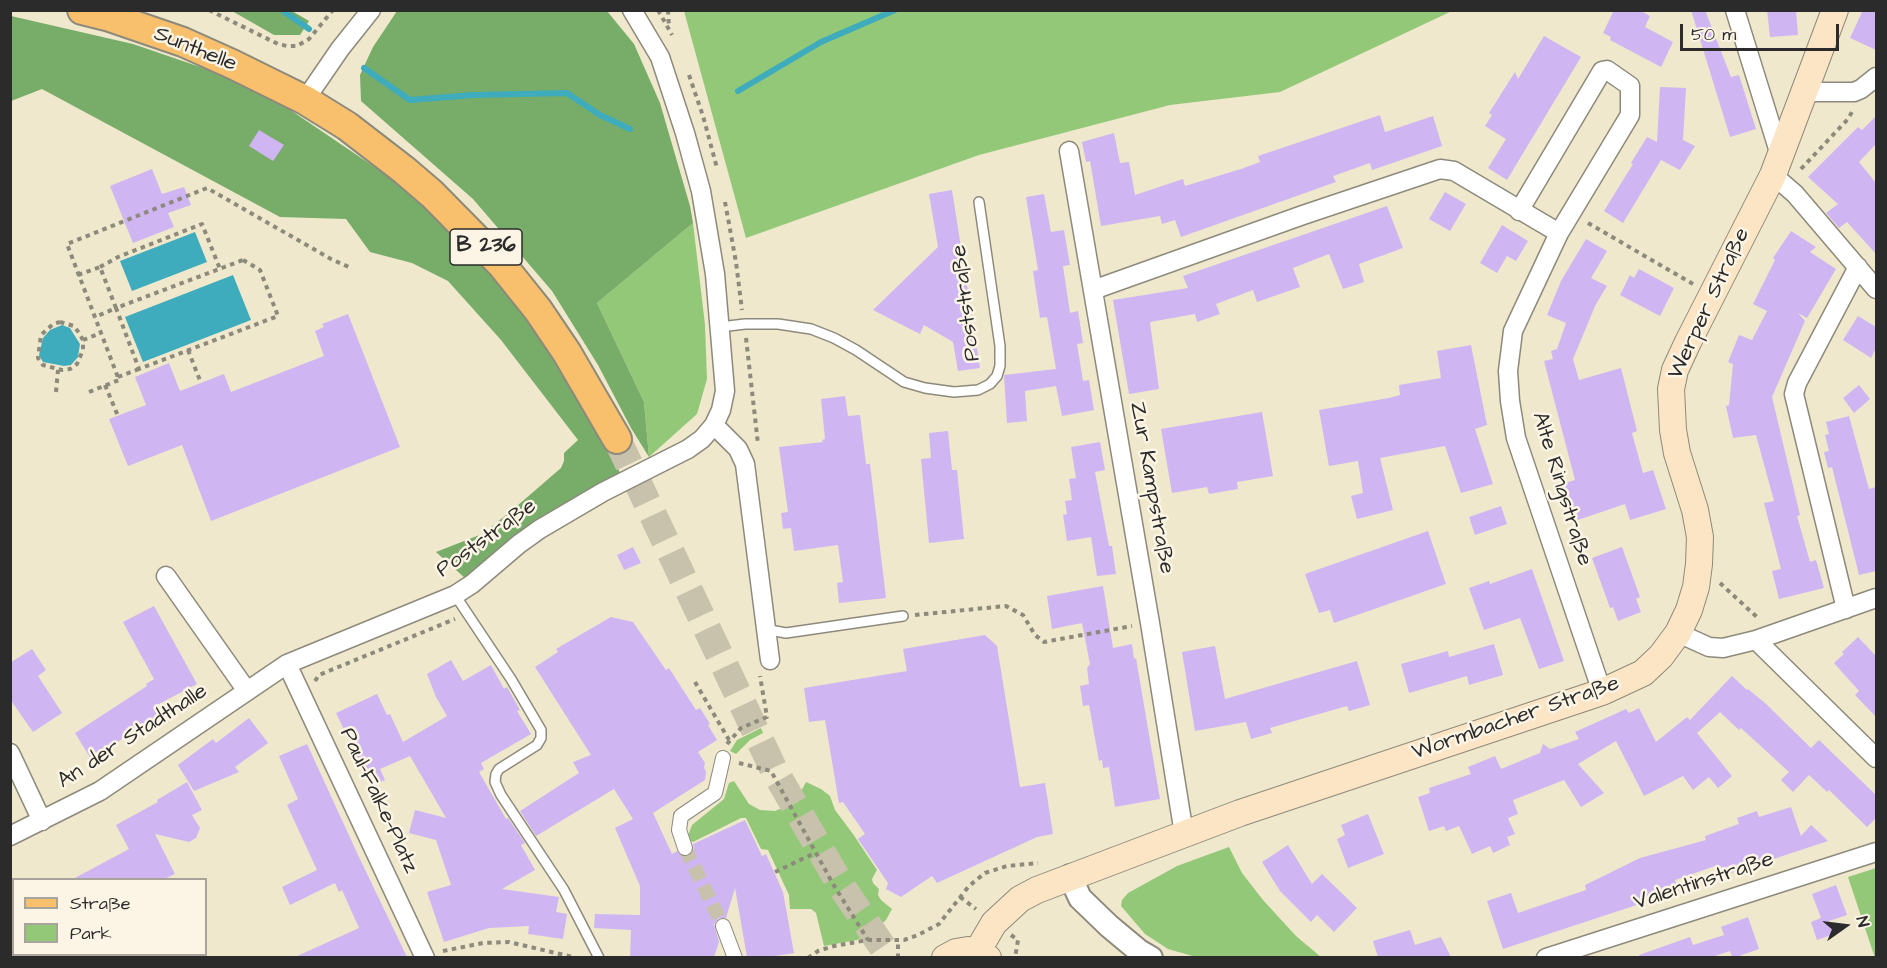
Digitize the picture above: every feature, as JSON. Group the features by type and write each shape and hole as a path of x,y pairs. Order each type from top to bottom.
{"main road":[{"name":"Sunthelle","path":"82,10 183,42 305,100"},
{"name":"Werper Straße","path":"1678,633 1689,610 1696,587 1700,537 1695,510 1672,430 1671,389 1675,370 1711,295 1780,172 1805,92 1835,10"},
{"name":"B 236","path":"305,100 346,126 411,176 502,265 538,310 567,353 617,439"},
{"name":"Wormbacher Straße","path":"982,954 994,922 1020,899 1037,890 1240,813 1602,692 1643,673 1662,656 1678,633"},
{"path":"945,957 968,950 982,954"}],"street":[{"path":"305,100 340,49 371,10"},
{"name":"Poststraße","path":"247,691 287,664 455,595 540,529 603,492 688,449 702,439 714,424 721,410 725,391 715,274 707,221 685,133 660,57 632,10"},
{"path":"1735,10 1780,172 1876,289"},
{"name":"Alte Ringstraße","path":"1519,211 1602,71 1607,70 1630,86 1630,115 1559,233 1513,331 1508,371 1516,438 1602,692"},
{"path":"1805,92 1847,94 1862,90 1876,77"},
{"name":"Zur Kampstraße","path":"1069,152 1184,834"},
{"path":"1093,290 1440,169 1454,171 1559,233"},
{"path":"1846,609 1794,394 1797,383 1857,267"},
{"path":"714,424 743,457 749,484 765,629 764,665"},
{"path":"166,576 247,691"},
{"path":"1678,633 1700,644 1716,648 1756,640 1876,598"},
{"path":"1756,640 1876,758"},
{"name":"Paul-Falke-Platz","path":"287,664 432,953"},
{"name":"An der Stadthalle","path":"10,836 100,791 247,691"},
{"path":"10,753 42,821"},
{"path":"685,848 679,830 680,820 683,814 715,793 723,758"},
{"name":"Valentinstraße","path":"1546,957 1876,852"},
{"path":"1070,876 1080,898 1139,951 1151,957"},
{"path":"723,926 735,957"}],"lane":[{"name":"Poststraße","path":"720,327 778,324 811,329 856,350 904,382 954,392 978,390 990,384 998,376 1000,366 1000,346 979,202"},
{"path":"455,595 511,679 541,730 541,738 537,745 499,768 495,782 512,812 564,890 599,957"},
{"path":"765,629 786,633 903,616"}],"path":[{"path":"209,10 278,44 297,46 309,39 333,10"},
{"path":"658,10 669,28 668,10"},
{"path":"1780,172 1848,119 1862,90"},
{"path":"89,392 119,380 67,244 207,189 351,268"},
{"path":"1572,213 1711,295"},
{"path":"78,275 202,224 220,269"},
{"path":"95,317 243,260 260,270 278,316 118,377"},
{"path":"100,267 139,369"},
{"path":"66,322 74,326 83,340 83,350 77,364 70,369 58,370 39,362 38,351 41,335 53,324 66,322"},
{"path":"83,340 101,333"},
{"path":"188,350 201,383"},
{"path":"56,392 58,370"},
{"path":"105,385 118,416"},
{"path":"1699,564 1775,633"},
{"path":"903,616 1006,606 1023,615 1035,635 1044,642 1150,623"},
{"path":"315,689 314,683 319,675 468,612"},
{"path":"764,665 767,717 735,733 729,740 723,758 771,771 868,940"},
{"path":"695,682 729,740"},
{"path":"775,872 816,853"},
{"path":"808,957 834,946 868,940 898,941 918,935 939,924"},
{"path":"898,941 898,957"},
{"path":"432,953 483,943 509,942 577,957"}],"green space":[{"path":"684,10 1452,11 1280,92 1170,105 979,155 746,238"},
{"path":"232,11 292,11 309,21 300,35 274,35"},
{"path":"397,11 607,11 634,44 660,103 693,223 597,303 644,402 649,457 598,365 552,291 473,199 361,101 360,75 373,47"},
{"path":"11,16 133,44 209,70 280,103 444,217 514,291 601,431 621,475 465,578 436,552 482,534 510,512 561,468 564,453 578,440 501,340 448,281 412,263 370,252 346,219 280,217 42,89 11,101"},
{"path":"693,223 705,325 707,379 697,414 649,457 644,402 597,303"},
{"path":"761,728 763,733 750,740 736,754 730,751 737,740"},
{"path":"734,781 749,804 760,810 775,811 789,805 797,799 806,782 830,796 835,810 877,870 872,879 873,883 879,889 878,895 881,900 892,909 886,920 874,931 857,940 824,946 816,913 811,909 790,909 789,895 768,850 761,849 746,818 741,818 693,842 689,840 692,825 724,799 729,783"},
{"path":"1229,847 1242,873 1263,900 1296,936 1321,957 1196,957 1168,949 1145,934 1121,906 1122,900 1128,893 1177,866"},
{"path":"1876,868 1876,957 1875,958 1848,877"}],"water":[{"path":"195,232 207,262 132,291 120,261"},
{"path":"233,275 251,320 143,362 125,317"},
{"path":"62,325 70,328 80,344 78,357 71,365 64,366 43,362 39,355 43,338 50,330"}],"building":[{"path":"1614,10 1639,10 1650,16 1645,27 1673,42 1661,67 1610,40 1611,37 1603,33"},
{"path":"1691,10 1705,10 1731,77 1739,75 1756,129 1730,137"},
{"path":"1767,10 1796,10 1798,35 1770,37"},
{"path":"1863,10 1876,10 1876,50 1850,38"},
{"path":"1544,36 1581,57 1507,180 1488,168 1506,139 1485,126 1492,115 1489,113 1515,72 1518,79"},
{"path":"1660,87 1686,88 1683,140 1695,146 1680,170 1661,160 1623,223 1604,211 1647,137 1657,142"},
{"path":"1380,115 1385,132 1433,116 1442,146 1372,170 1370,163 1333,176 1336,182 1181,237 1175,220 1162,224 1160,216 1101,226 1090,161 1086,162 1082,142 1114,133 1120,163 1129,162 1135,195 1183,179 1185,186 1241,169 1260,162 1258,156"},
{"path":"1876,116 1876,144 1859,162 1876,183 1876,254 1847,222 1839,228 1826,213 1838,204 1808,177 1858,127 1862,130"},
{"path":"259,130 284,145 273,161 249,146"},
{"path":"152,169 162,194 184,187 191,205 168,213 174,227 133,243 110,186"},
{"path":"952,190 980,368 958,371 953,342 924,325 920,334 873,310 938,247 929,194"},
{"path":"1445,192 1466,204 1450,231 1429,219"},
{"path":"1044,194 1051,232 1064,230 1070,265 1063,266 1070,313 1078,311 1083,343 1077,344 1083,381 1089,380 1094,410 1062,416 1056,386 1025,391 1027,421 1007,423 1004,375 1056,369 1047,317 1040,318 1033,271 1038,270 1026,197"},
{"path":"1387,206 1403,248 1359,264 1364,282 1343,289 1329,254 1293,268 1300,287 1257,302 1253,290 1216,304 1220,314 1197,322 1195,314 1150,322 1159,389 1129,394 1113,300 1188,288 1183,276"},
{"path":"1502,225 1528,241 1516,261 1507,256 1497,273 1480,263"},
{"path":"1791,231 1816,247 1810,252 1836,269 1807,318 1798,313 1805,321 1772,397 1800,515 1797,516 1810,562 1816,560 1824,588 1779,599 1772,571 1781,569 1764,503 1774,501 1756,435 1733,438 1726,406 1729,405 1733,364 1728,362 1739,335 1752,340 1767,311 1753,304 1775,260 1773,258"},
{"path":"1586,239 1607,251 1591,278 1607,286 1596,304 1573,359 1579,380 1621,368 1637,431 1632,433 1643,473 1653,470 1666,509 1630,520 1625,504 1575,521 1574,517 1571,518 1559,485 1575,480 1544,361 1553,359 1551,351 1557,349 1566,323 1547,315 1561,281"},
{"path":"1639,269 1674,288 1660,316 1620,295 1630,275 1634,278"},
{"path":"348,314 400,447 211,521 182,445 128,466 109,419 146,405 135,377 169,363 180,391 224,374 231,392 324,356 315,331 324,327 322,324"},
{"path":"1858,316 1876,327 1876,348 1871,358 1843,340"},
{"path":"1471,345 1487,425 1475,429 1493,484 1461,493 1445,446 1380,458 1393,510 1357,519 1351,496 1363,493 1358,461 1329,466 1319,410 1389,398 1400,395 1399,385 1441,378 1437,351"},
{"path":"1859,385 1870,399 1854,413 1843,398"},
{"path":"845,396 848,416 860,415 866,464 870,464 886,598 839,603 837,583 843,582 838,545 794,551 791,528 783,529 781,513 788,512 779,447 823,442 822,440 825,439 821,399"},
{"path":"1262,412 1273,476 1237,482 1238,489 1209,494 1207,487 1172,493 1161,429"},
{"path":"1849,416 1869,489 1876,487 1876,571 1859,575 1832,467 1828,468 1824,452 1829,451 1825,435 1829,434 1826,422"},
{"path":"948,431 952,470 957,470 964,539 929,543 921,459 931,458 929,433"},
{"path":"1100,442 1105,470 1095,472 1116,574 1097,576 1091,537 1067,541 1063,515 1067,514 1065,501 1072,500 1069,479 1076,478 1071,447"},
{"path":"1501,506 1507,524 1475,535 1469,517"},
{"path":"1428,531 1446,584 1334,623 1330,610 1319,613 1305,574"},
{"path":"633,547 641,563 624,570 617,555"},
{"path":"1622,547 1640,597 1636,599 1641,612 1618,621 1613,607 1610,608 1592,558"},
{"path":"1532,569 1564,661 1539,669 1520,618 1484,630 1469,588 1489,581 1490,584"},
{"path":"1103,586 1113,648 1132,644 1134,659 1136,658 1160,799 1115,807 1109,767 1103,768 1102,760 1099,761 1089,705 1083,706 1080,686 1089,684 1087,668 1090,664 1082,623 1052,629 1047,596"},
{"path":"154,606 197,684 153,707 158,716 91,759 75,733 147,686 146,684 154,679 123,622"},
{"path":"611,617 633,622 666,670 669,668 696,710 700,708 717,740 698,752 705,763 705,780 653,813 672,854 677,851 683,857 688,856 694,850 693,844 745,820 762,856 766,854 783,892 794,953 769,957 747,957 735,888 726,918 719,918 714,924 719,942 714,957 630,957 631,930 594,928 595,914 640,915 640,886 615,828 633,819 614,789 536,836 520,811 579,773 573,762 591,755 535,667 558,652 556,649"},
{"path":"985,635 997,646 1020,787 1045,783 1053,834 1037,837 937,883 932,876 901,897 886,889 888,883 858,839 865,834 843,802 839,803 825,720 809,722 804,688 907,671 903,649"},
{"path":"1858,637 1876,656 1876,717 1855,695 1859,691 1834,663"},
{"path":"1494,644 1503,675 1469,685 1467,676 1409,693 1401,664 1448,651 1449,657"},
{"path":"1215,646 1225,699 1357,661 1370,705 1349,711 1347,706 1270,728 1272,733 1251,739 1246,722 1195,731 1182,652"},
{"path":"32,649 46,670 38,676 62,713 33,732 10,699 10,663"},
{"path":"451,660 463,681 491,665 504,689 507,687 520,710 517,711 531,734 481,763 484,769 479,772 506,819 508,818 525,843 521,845 535,870 502,889 559,897 556,912 567,914 563,939 528,934 529,926 489,928 444,942 427,892 451,885 436,840 409,833 415,810 446,818 410,756 380,769 385,780 371,786 336,713 377,694 387,715 390,714 403,742 447,716 427,674"},
{"path":"1732,676 1765,703 1811,748 1819,740 1876,795 1876,818 1867,827 1829,790 1827,792 1809,775 1793,792 1781,780 1789,772 1720,712 1697,733 1732,776 1718,788 1709,777 1693,790 1683,776 1644,796 1616,741 1578,764 1604,793 1581,807 1564,780 1513,800 1518,814 1508,818 1515,834 1507,837 1510,845 1493,853 1490,846 1472,854 1459,826 1446,831 1444,826 1429,831 1418,797 1430,793 1429,788 1471,774 1468,767 1495,756 1501,769 1540,753 1543,744 1550,749 1579,739 1575,732 1626,709 1629,713 1639,708 1656,742 1687,717 1690,720"},
{"path":"249,718 268,743 235,767 239,772 194,791 178,765 213,739 216,743"},
{"path":"307,744 407,957 295,957 359,928 342,890 339,892 335,883 290,905 282,887 317,870 287,805 298,799 279,756"},
{"path":"187,782 202,810 192,815 200,828 196,838 189,842 155,834 175,874 166,878 75,878 129,849 116,825 158,802 157,800"},
{"path":"1791,807 1801,836 1811,825 1828,841 1719,877 1715,866 1675,880 1679,891 1503,949 1487,901 1511,893 1518,913 1586,890 1585,885 1640,858 1706,840 1705,836 1739,824 1737,818 1757,811 1759,817"},
{"path":"1368,814 1384,854 1348,868 1337,839 1345,835 1341,825"},
{"path":"1288,845 1312,884 1322,874 1357,908 1334,932 1317,915 1311,922 1280,891 1262,862"},
{"path":"1836,885 1847,915 1829,921 1834,934 1817,940 1811,922 1821,918 1812,894"},
{"path":"1748,917 1759,949 1736,957 1732,957 1730,951 1712,957 1639,957 1639,955 1690,937 1693,945 1724,935 1721,927"},
{"path":"1410,930 1415,945 1441,937 1451,957 1378,957 1373,941"}],"waterway":[{"path":"282,10 309,29"},
{"path":"738,91 821,42 895,10"},
{"path":"364,68 410,100 473,95 567,93 600,115 630,129"}],"tunnel":[{"path":"617,439 774,770 842,887 890,958"},
{"path":"685,848 723,926"}]}
